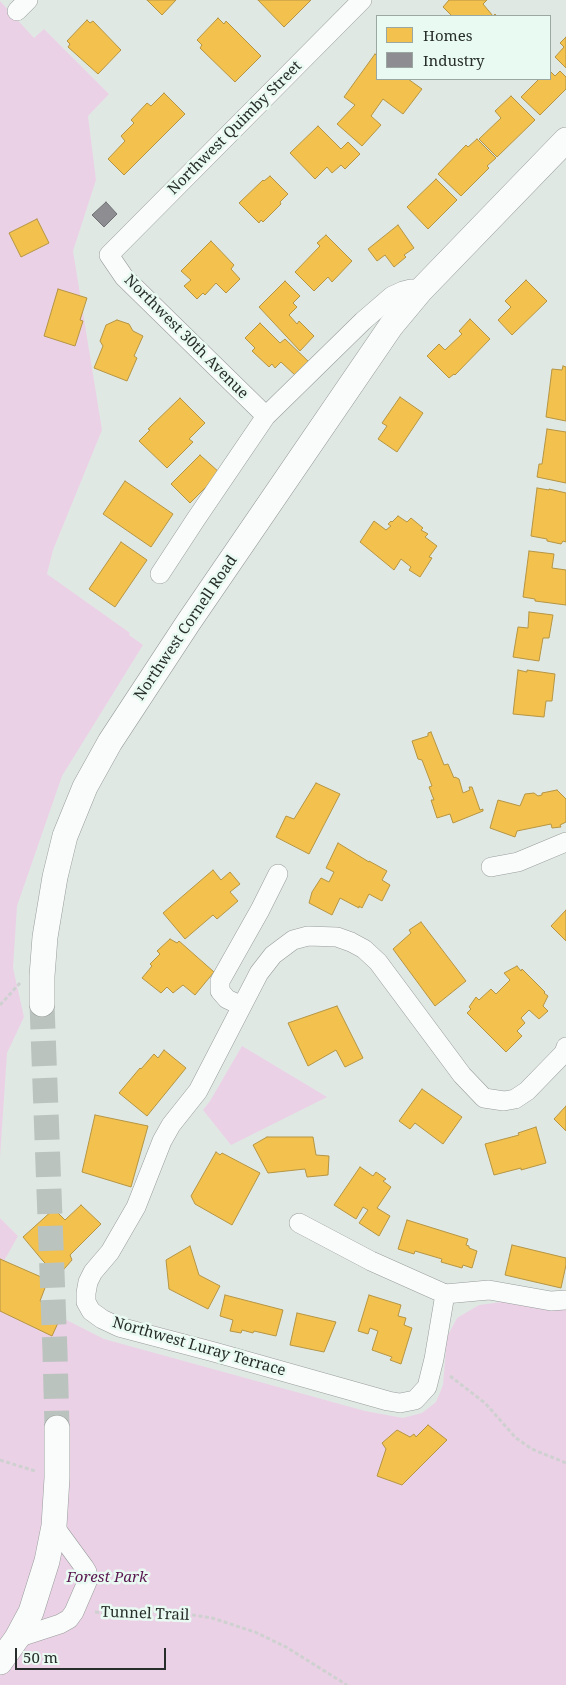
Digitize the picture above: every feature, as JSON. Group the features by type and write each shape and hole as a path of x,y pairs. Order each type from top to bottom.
{"main road":[{"name":"Northwest Cornell Road","path":"42,1004 45,937 55,877 65,836 74,810 94,769 123,721 380,343 421,290 566,140"},
{"path":"0,1662 31,1612 40,1587 54,1526 57,1478 57,1428"}],"street":[{"name":"Northwest Quimby Street","path":"109,255 362,0"},
{"name":"Northwest 30th Avenue","path":"109,255 124,277 266,416"},
{"path":"160,574 266,416 363,321 392,296 410,289 421,290"},
{"path":"491,867 518,862 566,842"},
{"path":"242,1006 227,999 220,991 220,981 278,874"},
{"name":"Northwest Luray Terrace","path":"445,1294 427,1388 415,1400 408,1403 388,1402 119,1327 92,1312 86,1302 88,1282 93,1272 110,1252 136,1207 162,1142 172,1125 198,1091 259,973 272,955 293,940 308,936 337,937 364,949 378,962 462,1074 484,1098 504,1101 515,1099 534,1085 564,1053 566,1047"},
{"path":"299,1223 371,1261 445,1294 489,1290 551,1301 566,1300"},
{"path":"16,1638 60,1624 69,1619 78,1604 87,1582 87,1572 54,1526"}],"path":[{"path":"434,1359 450,1376 485,1403 516,1438 532,1449 566,1463"},
{"path":"0,1460 57,1478"},
{"name":"Tunnel Trail","path":"78,1604 97,1613 167,1611 212,1618 255,1632 286,1647 347,1685"}],"green space":[{"path":"0,1 34,38 44,29 109,94 88,116 96,180 73,251 102,430 53,550 47,574 130,633 129,635 143,645 62,776 17,906 13,968 24,1017 7,1053 0,1157"},
{"path":"242,1046 327,1097 231,1145 203,1110"},
{"path":"0,1218 18,1236 0,1268"},
{"name":"Forest Park","path":"0,1271 25,1299 104,1339 365,1411 403,1418 422,1413 436,1402 443,1385 447,1337 457,1318 479,1305 502,1302 549,1310 566,1309 566,1685 0,1685"}],"building: Homes":[{"path":"147,0 176,0 162,15"},
{"path":"258,0 311,0 284,27"},
{"path":"449,0 487,0 483,4 492,15 451,15 443,7"},
{"path":"218,18 224,24 226,21 261,56 235,82 200,48 202,45 197,40"},
{"path":"87,20 90,23 93,21 121,50 98,74 68,47 70,44 67,41"},
{"path":"566,37 566,68 555,57 564,47 560,43"},
{"path":"375,54 376,80 409,80 422,89 403,114 383,99 371,116 381,125 362,146 337,124 355,105 344,97"},
{"path":"560,71 566,77 566,89 540,115 521,97 538,80 551,80 551,72 555,76"},
{"path":"164,93 185,114 124,175 108,159 125,141 121,136 134,123 131,120 147,103 151,106"},
{"path":"511,96 535,120 497,157 479,139 501,118 495,111"},
{"path":"318,126 341,149 348,142 360,154 345,169 341,165 332,173 327,167 315,179 290,153"},
{"path":"477,139 496,158 487,166 489,168 461,196 438,174 466,145 468,147"},
{"path":"270,176 288,194 263,222 261,220 259,223 239,203 263,180"},
{"path":"436,179 457,200 428,229 407,207"},
{"path":"37,219 49,243 21,257 9,233"},
{"path":"398,225 414,248 404,255 406,257 394,267 385,255 377,261 368,249"},
{"path":"326,235 352,261 332,282 328,277 314,291 295,272 320,246 317,243"},
{"path":"211,241 234,265 231,269 240,279 226,293 216,283 205,295 203,293 197,299 184,286 191,280 181,271"},
{"path":"526,280 547,301 512,335 498,320 511,307 505,301"},
{"path":"285,281 300,296 293,303 297,307 289,315 297,324 299,321 314,336 300,351 259,307"},
{"path":"58,289 87,298 80,320 83,321 75,346 44,336"},
{"path":"470,319 490,339 455,375 449,378 427,356 439,344 445,350 462,334 459,331"},
{"path":"117,320 129,324 133,331 143,336 134,356 137,358 127,381 94,368 103,346 100,341 106,325"},
{"path":"260,323 280,343 285,339 309,362 296,376 281,362 275,368 272,364 269,367 252,351 255,348 245,338"},
{"path":"563,366 566,367 566,421 546,417 552,369 562,370"},
{"path":"400,397 423,413 397,452 378,439 387,426 382,423"},
{"path":"180,398 205,423 189,439 193,442 167,468 139,441 150,430 148,429"},
{"path":"547,429 566,432 566,483 537,477 539,464 542,464"},
{"path":"200,455 220,473 190,503 171,484"},
{"path":"125,481 173,514 151,547 103,514"},
{"path":"537,488 566,493 566,542 563,541 561,544 531,536"},
{"path":"398,516 407,522 411,518 423,528 421,530 428,534 425,537 437,546 429,557 432,558 420,577 409,570 411,567 401,559 394,570 360,542 374,521 386,530 391,526 388,524"},
{"path":"121,542 147,560 115,607 89,589"},
{"path":"529,551 554,554 552,568 566,570 566,605 535,601 535,599 523,597"},
{"path":"529,612 553,615 549,638 543,638 539,661 513,657 518,627 528,628"},
{"path":"518,670 555,674 552,701 546,701 544,717 513,714"},
{"path":"431,732 444,765 448,764 454,778 459,779 463,793 470,790 469,787 472,787 480,810 483,809 483,811 453,823 450,814 437,818 431,800 434,800 429,787 432,786 422,760 418,759 412,741 428,736 428,733"},
{"path":"316,783 340,794 309,854 276,837 286,816 294,819"},
{"path":"557,790 566,799 566,822 560,825 561,827 552,828 551,824 517,831 515,837 490,828 498,800 520,806 525,794 534,793 538,796 542,795 542,793"},
{"path":"338,843 387,871 382,880 390,885 382,901 369,894 362,908 359,906 359,908 340,898 332,915 309,903 312,892 321,878 329,882 334,872 326,868"},
{"path":"213,870 221,880 230,872 240,884 230,892 238,901 217,919 213,915 185,939 163,913"},
{"path":"566,910 566,941 551,926"},
{"path":"421,922 466,981 435,1006 393,949 411,933 409,930"},
{"path":"170,939 177,943 179,941 214,972 195,995 183,985 173,993 167,987 161,993 142,978 152,966 150,964 160,954 157,951"},
{"path":"517,966 548,996 543,1006 548,1011 539,1019 529,1010 521,1018 525,1023 517,1031 522,1036 506,1052 467,1013 471,1009 469,1007 476,997 479,1000 491,989 496,994 510,980 504,973"},
{"path":"337,1006 363,1058 345,1067 336,1050 308,1066 288,1023"},
{"path":"164,1050 186,1068 147,1116 119,1093 154,1054 158,1058"},
{"path":"422,1089 462,1117 443,1144 415,1123 410,1129 399,1121"},
{"path":"566,1106 566,1131 554,1119"},
{"path":"95,1115 148,1126 131,1187 82,1172"},
{"path":"536,1127 546,1163 494,1175 485,1144 519,1135 518,1133"},
{"path":"267,1137 313,1137 316,1155 329,1156 328,1175 307,1177 305,1169 268,1173 253,1145"},
{"path":"216,1152 220,1155 222,1153 260,1173 232,1225 195,1204 191,1196"},
{"path":"360,1167 373,1176 376,1172 386,1179 383,1181 391,1187 377,1208 390,1216 379,1236 359,1223 368,1210 363,1207 356,1219 334,1205"},
{"path":"81,1205 101,1224 70,1255 72,1260 58,1276 23,1237 54,1209 65,1220"},
{"path":"407,1220 468,1239 466,1245 477,1251 472,1268 463,1265 462,1268 441,1262 442,1259 415,1251 414,1254 398,1249"},
{"path":"512,1245 566,1258 561,1288 505,1275"},
{"path":"190,1246 199,1275 220,1286 208,1309 169,1289 166,1260"},
{"path":"0,1259 48,1280 40,1301 63,1312 52,1336 0,1311"},
{"path":"225,1295 283,1310 276,1336 254,1331 253,1333 242,1330 241,1333 230,1331 233,1320 220,1316"},
{"path":"369,1295 401,1305 398,1316 406,1318 404,1325 412,1328 401,1364 390,1360 392,1357 372,1350 378,1331 370,1328 368,1334 358,1331"},
{"path":"297,1313 336,1322 324,1352 290,1345"},
{"path":"428,1425 447,1440 402,1485 377,1476 386,1449 382,1443 397,1430 410,1437 414,1434 416,1437"}],"building: Industry":[{"path":"106,202 117,214 104,227 92,215"}],"tunnel":[{"path":"42,1004 57,1428"}]}
